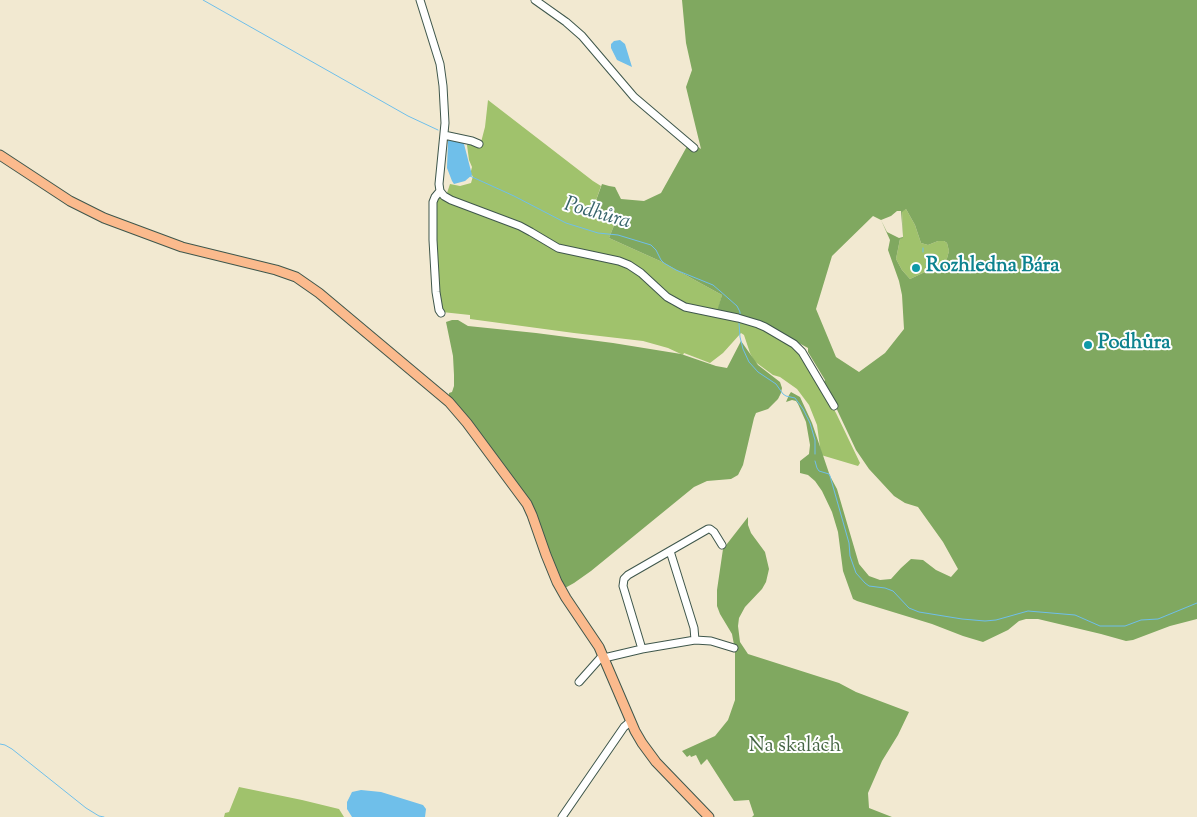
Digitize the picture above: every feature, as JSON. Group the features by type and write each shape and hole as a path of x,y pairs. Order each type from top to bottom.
{"main road":[{"path":"0,155 70,201 91,212 182,247 286,273 301,280 433,388 462,416 527,504 557,582 604,657 638,737 651,755 709,817"}],"street":[{"path":"420,0 441,69 445,100 439,184 440,191 444,196 526,229 558,248 619,261 629,265 667,297 685,307 744,320 765,327 794,344 802,352 834,406"},
{"path":"535,0 582,36 634,96 666,126 694,148"},
{"path":"444,135 479,144"},
{"path":"440,191 433,202 433,240 436,292 441,313"},
{"path":"642,649 623,586 623,581 628,574 708,529 714,532 722,545"},
{"path":"670,551 694,628 695,640"},
{"path":"579,682 604,657 695,640 710,640 734,648"},
{"path":"562,817 624,728 631,721"}],"green space":[{"path":"682,0 1197,0 1197,619 1126,641 1038,619 1026,619 1019,621 1008,630 983,642 853,599 843,571 838,532 832,512 815,481 808,475 800,473 800,461 809,454 810,445 806,422 798,404 792,400 786,402 791,392 800,397 812,423 830,476 837,489 859,564 869,576 880,580 891,579 911,559 923,560 936,570 951,577 958,569 943,542 918,507 905,503 894,496 869,469 856,450 824,382 825,380 808,352 808,348 762,323 717,311 722,295 660,261 609,238 615,223 598,217 594,206 602,184 615,187 621,199 644,201 661,193 690,141 701,149 686,87 692,70 686,43","holes":["906,209 915,225 921,243 928,245 938,241 947,243 949,251 946,262 910,279 896,259 900,239 903,237 899,238 887,232 881,220 897,211 901,211 903,236 902,212","873,216 881,220 890,240 888,250 902,295 904,329 885,353 859,372 836,357 816,309 832,256"]},
{"path":"488,100 601,186 594,206 598,217 615,223 609,238 660,261 722,295 716,317 756,324 796,349 836,413 860,463 858,466 821,455 817,425 809,405 797,389 754,361 744,335 741,333 723,353 710,363 643,341 470,319 470,315 442,312 438,293 435,202 445,192 447,193 450,184 460,186 471,183 473,176 470,175 472,167 467,145 469,143 480,146 485,127"},
{"path":"906,209 915,225 921,243 928,245 944,241 947,243 949,251 946,262 910,279 896,259 900,239 903,237 902,211"},
{"path":"458,320 468,326 613,343 681,354 727,368 741,341 758,365 780,382 781,393 768,409 756,413 743,465 738,475 731,479 707,481 694,487 591,571 565,588 561,586 535,522 449,398 449,393 452,392 454,386 454,375 453,356 446,322"},
{"name":"Na skalách","path":"748,517 751,533 765,552 769,569 762,589 745,607 739,618 740,642 748,654 839,683 856,692 909,712 882,761 868,793 869,808 892,817 752,817 754,815 749,800 734,801 707,759 701,765 696,755 687,757 682,751 715,736 728,720 735,700 735,650 732,634 717,606 717,590 723,549"},
{"path":"239,787 339,809 344,817 224,817 225,813 229,812"}],"water":[{"path":"620,40 625,44 632,67 617,60 611,48 611,44 614,41"},
{"path":"452,139 464,144 472,175 465,181 454,184 447,168 448,141"},
{"path":"361,790 381,792 423,805 426,809 425,817 352,817 347,809 347,802 352,792"}],"waterway":[{"name":"Podhůra","path":"203,0 408,116 438,130"},
{"name":"Podhůra","path":"470,176 566,223 598,233 618,235 651,245 664,263 713,285 737,306 740,315"},
{"path":"926,264 928,270"},
{"name":"Podhůra","path":"739,323 743,349 749,362 758,372 776,384 783,394 795,398 803,409 815,440 815,454"},
{"name":"Podhůra","path":"815,461 819,471 830,476 856,573 869,586 893,591 909,608 919,612 985,621 996,620 1028,611 1075,615 1100,626 1125,626 1141,620 1158,619 1197,603"},
{"path":"0,744 12,749 86,808 104,817"}],"place":[{"name":"Rozhledna Bára","path":"916,268"},
{"name":"Podhůra","path":"1088,345"}]}
